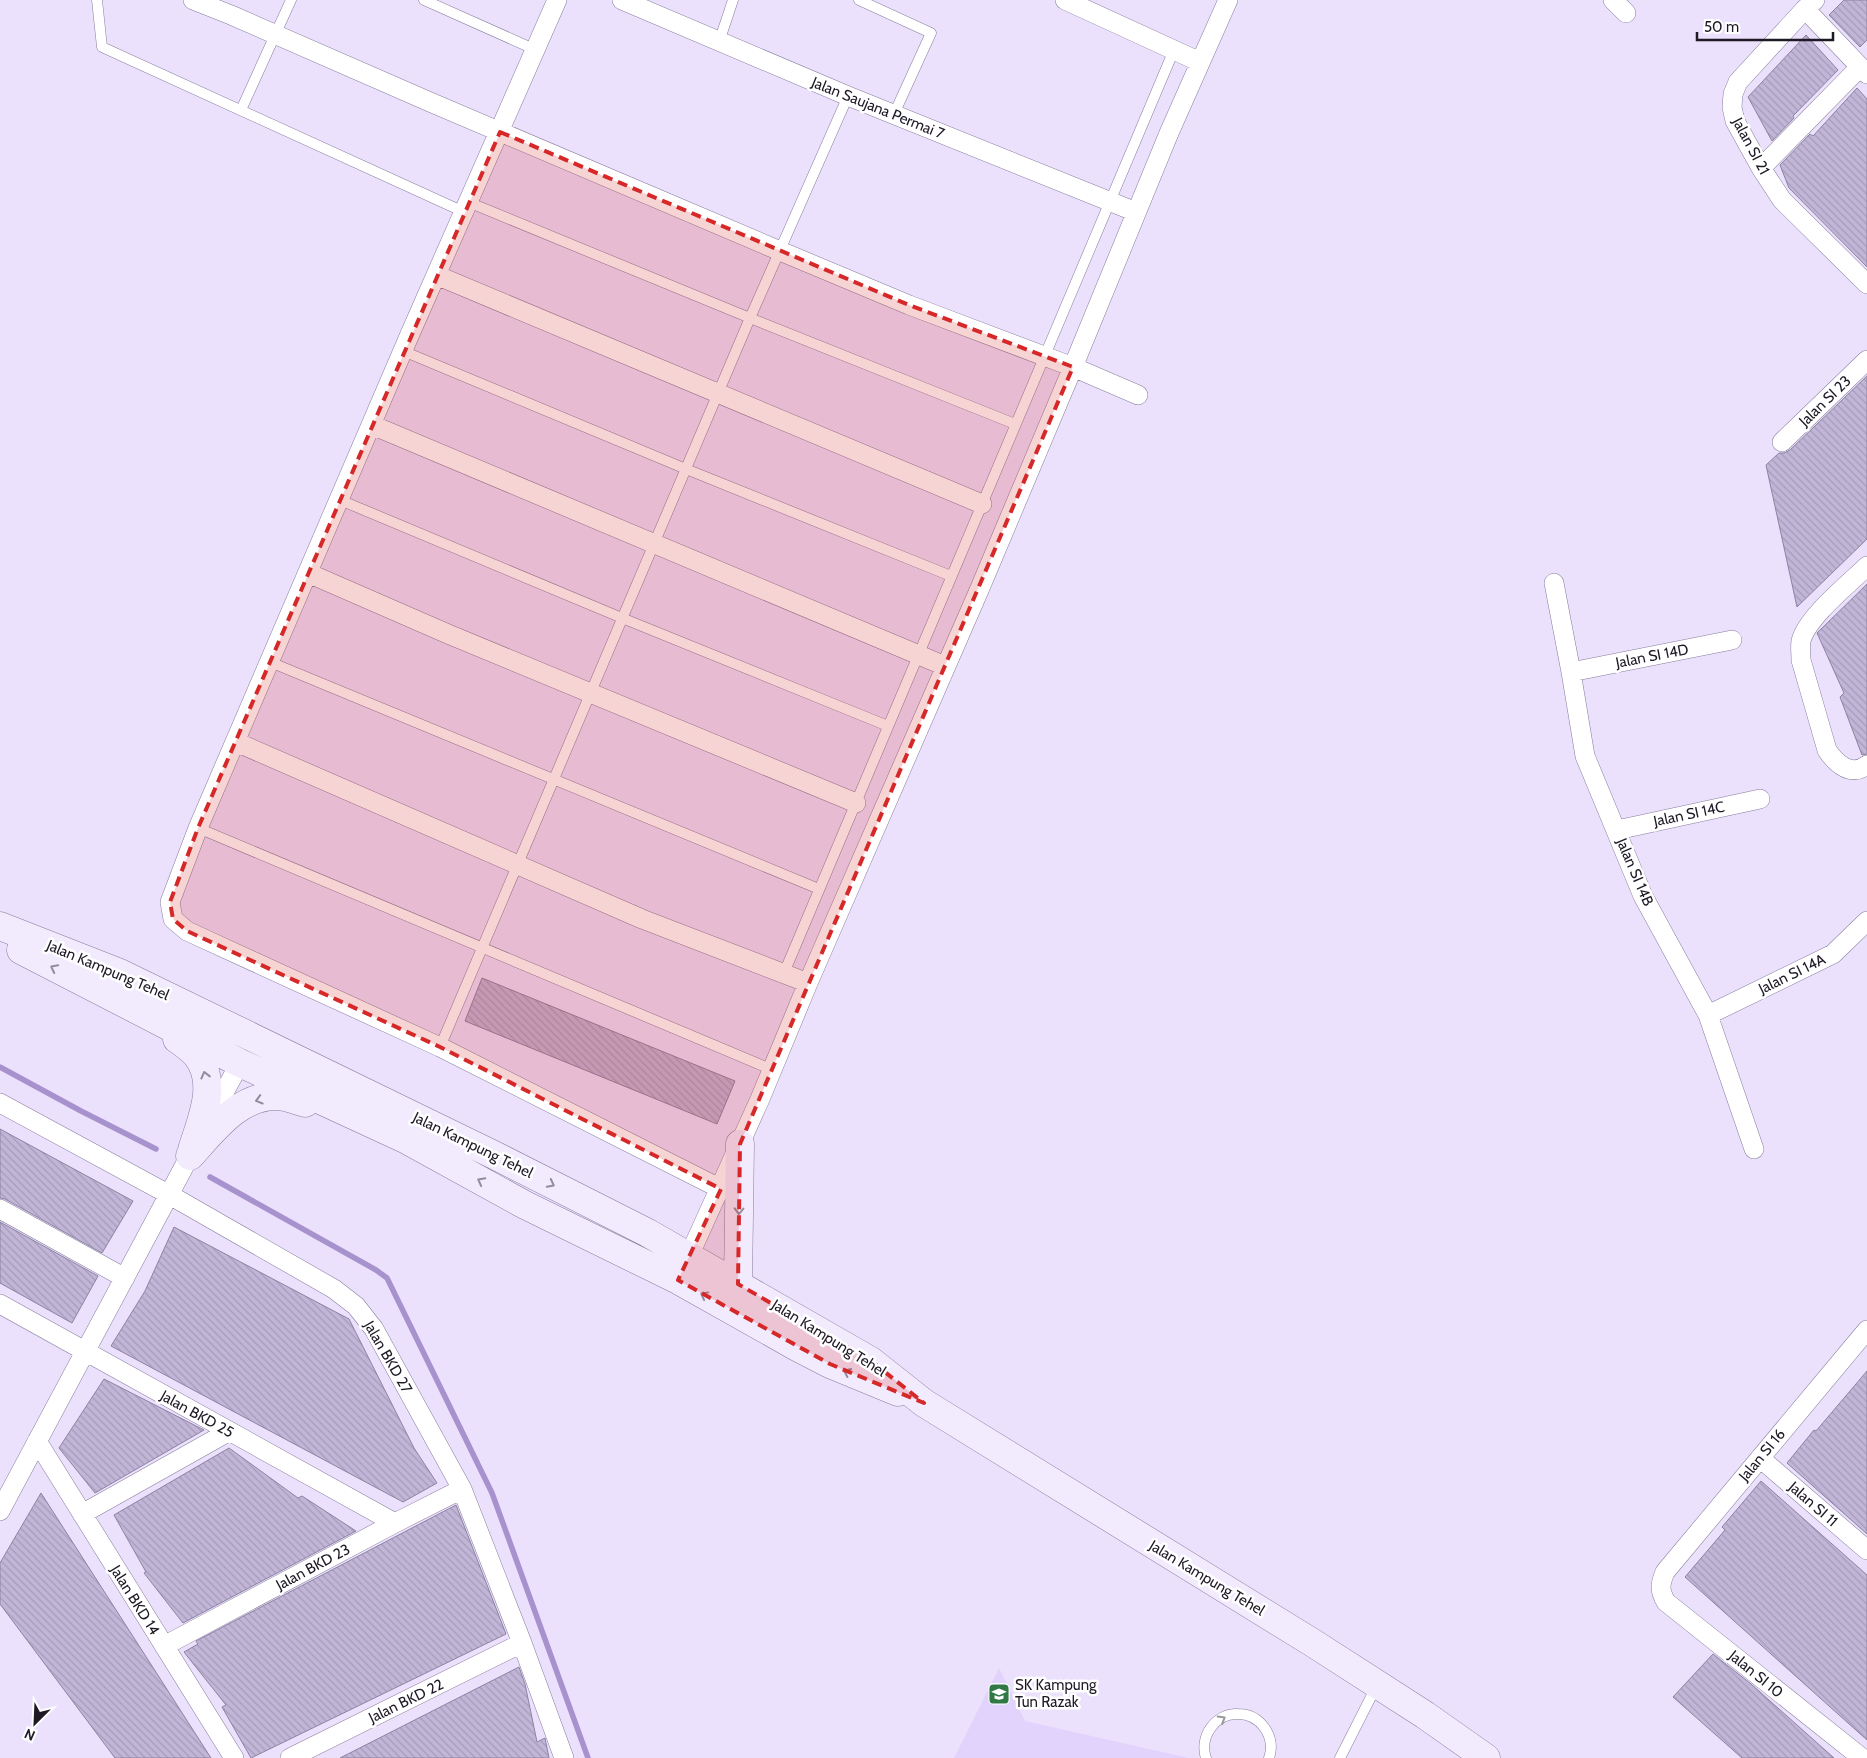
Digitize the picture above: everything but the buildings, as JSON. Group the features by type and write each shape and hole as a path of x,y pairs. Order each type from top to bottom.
{"main road":[{"name":"Jalan Kampung Tehel","path":"0,926 120,973 492,1154 690,1256 871,1361 924,1403 1313,1643 1425,1715 1486,1758"},
{"name":"Jalan Kampung Tehel","path":"0,936 24,952 240,1063 405,1139 525,1205 678,1280 830,1364 924,1403"},
{"path":"120,973 148,995 223,1034 232,1044 240,1063 262,1059 281,1063 395,1117 492,1154"},
{"path":"84,983 178,1039 198,1056 206,1072 208,1091 203,1115 190,1156"},
{"path":"190,1156 219,1124 238,1108 258,1099 279,1096 405,1139"},
{"path":"738,1284 740,1144"}],"street":[{"path":"193,0 780,251 1138,394"},
{"path":"557,0 403,351 198,828 170,902 173,919 186,931 440,1047 721,1188"},
{"name":"Jalan Saujana Permai 7","path":"622,0 848,96 1136,212"},
{"path":"1065,0 1200,62"},
{"path":"678,1280 773,1070 808,983 1073,367 1136,212 1228,0"},
{"path":"1761,168 1864,70 1810,4"},
{"name":"Jalan SI 21","path":"1810,4 1738,82 1733,94 1732,107 1735,121 1761,168 1782,200 1867,284"},
{"path":"436,275 982,504"},
{"name":"Jalan SI 23","path":"1782,442 1867,360"},
{"path":"372,425 945,666"},
{"path":"1866,766 1854,770 1844,768 1834,762 1827,750 1801,660 1800,649 1801,640 1812,620 1867,566"},
{"path":"308,573 448,634 856,802"},
{"name":"Jalan SI 14B","path":"1554,583 1585,756 1643,896 1708,1014 1754,1150"},
{"name":"Jalan SI 14D","path":"1571,672 1732,640"},
{"path":"236,742 642,919 808,983"},
{"name":"Jalan SI 14C","path":"1617,830 1760,799"},
{"name":"Jalan SI 14A","path":"1708,1014 1833,954 1867,920"},
{"path":"0,1511 168,1194 240,1063"},
{"name":"Jalan BKD 27","path":"0,1103 168,1194 334,1289 356,1306 374,1330 462,1489 522,1643 564,1758"},
{"path":"0,1209 125,1278"},
{"name":"Jalan BKD 25","path":"0,1304 395,1523"},
{"name":"Jalan SI 16","path":"1660,1583 1665,1572 1760,1458 1864,1340"},
{"path":"82,1514 228,1432"},
{"name":"Jalan BKD 14","path":"37,1441 234,1758"},
{"name":"Jalan SI 11","path":"1760,1458 1867,1550"},
{"name":"Jalan BKD 23","path":"164,1646 462,1489"},
{"name":"Jalan SI 10","path":"1660,1583 1660,1593 1666,1602 1862,1758"},
{"name":"Jalan BKD 22","path":"290,1758 522,1643"}],"lane":[{"path":"97,0 102,47 241,110 466,207 1016,424"},
{"path":"241,110 291,0"},
{"path":"424,0 536,50"},
{"path":"719,42 734,0"},
{"path":"859,0 931,33 894,114"},
{"path":"784,974 1174,50"},
{"path":"440,1047 750,318 848,96"},
{"path":"403,351 686,469 951,576"},
{"path":"340,500 622,618 888,726"},
{"path":"270,662 819,889"},
{"path":"198,828 773,1070"},
{"path":"1340,1758 1377,1685"},
{"path":"1206,1758 1204,1742 1212,1726 1228,1715 1238,1714 1256,1719 1263,1725 1271,1742 1269,1758"}],"highlighted area":[{"path":"500,132 909,305 1073,367 740,1144 738,1284 871,1361 924,1403 830,1364 678,1280 721,1189 440,1047 187,931 173,919 170,902 198,828"}],"shaded area":[{"name":"SK Kampung Tun Razak","path":"999,1668 1025,1721 1189,1758 954,1758"}],"waterway":[{"path":"0,1067 156,1149"},
{"path":"210,1177 387,1278 492,1493 588,1758"}],"place":[{"name":"SK Kampung Tun Razak","path":"999,1694"}]}
